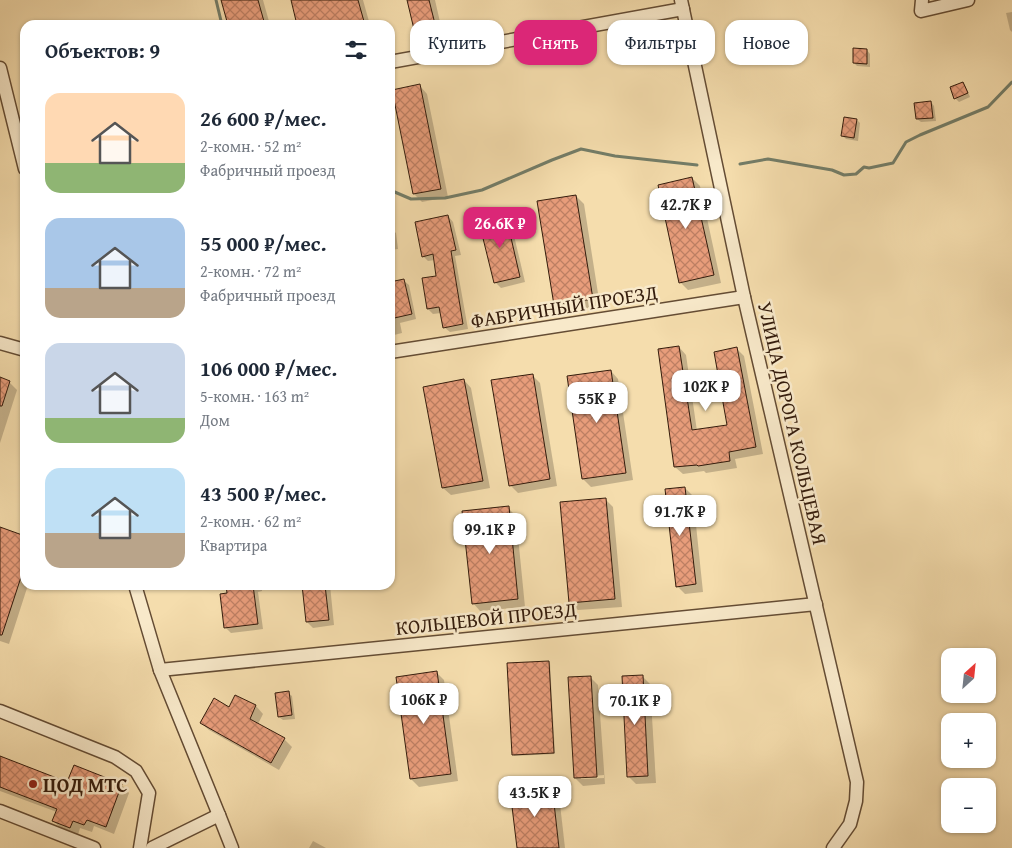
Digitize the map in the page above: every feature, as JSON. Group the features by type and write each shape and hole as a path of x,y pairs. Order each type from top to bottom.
{"street":[{"path":"922,0 921,11 968,0"},
{"path":"395,61 682,5"},
{"name":"УЛИЦА ДОРОГА КОЛЬЦЕВАЯ","path":"682,5 744,297 857,782 856,801 850,824 833,848"},
{"path":"0,68 20,148"},
{"name":"ФАБРИЧНЫЙ ПРОЕЗД","path":"395,351 744,297"},
{"path":"0,343 20,349"},
{"path":"136,590 160,670 232,848"},
{"name":"КОЛЬЦЕВОЙ ПРОЕЗД","path":"160,670 816,604"},
{"path":"0,711 115,757 136,771 149,793 140,848"},
{"path":"0,811 94,848"},
{"path":"152,848 219,815"}],"building":[{"path":"221,0 258,0 264,20 227,20"},
{"path":"291,0 358,0 364,20 296,20"},
{"path":"407,0 429,0 434,20 412,20"},
{"path":"853,48 867,49 867,64 853,63"},
{"path":"963,82 968,93 954,99 950,87"},
{"path":"420,84 441,189 413,194 395,105 395,89"},
{"path":"931,101 933,118 916,119 914,103"},
{"path":"844,117 857,119 854,138 841,136"},
{"path":"692,177 714,275 679,283 658,185"},
{"path":"576,195 593,299 554,305 537,201"},
{"path":"448,215 456,250 451,251 463,324 443,328 439,307 427,309 422,278 436,276 433,254 422,257 415,222"},
{"path":"506,216 520,277 494,283 479,222"},
{"path":"404,279 412,314 395,318 395,281"},
{"path":"679,346 692,430 727,425 714,352 737,347 756,447 729,452 730,461 698,466 674,467 658,349"},
{"path":"611,370 626,473 582,479 567,376"},
{"path":"533,374 550,479 509,486 491,380"},
{"path":"0,377 10,381 2,406 0,406"},
{"path":"464,379 483,481 442,488 423,387"},
{"path":"685,487 696,584 676,587 665,489"},
{"path":"606,498 615,599 569,603 560,502"},
{"path":"509,506 518,599 472,604 462,511"},
{"path":"0,527 20,534 20,580 2,635 0,635"},
{"path":"227,590 254,590 258,624 224,628 220,594 227,593"},
{"path":"303,590 326,590 329,620 306,622"},
{"path":"549,661 554,753 512,755 507,663"},
{"path":"437,671 451,774 410,779 396,677"},
{"path":"643,675 648,776 627,777 622,676"},
{"path":"591,676 597,777 574,778 568,677"},
{"path":"289,691 292,715 278,717 275,693"},
{"path":"235,695 256,705 250,719 285,738 271,763 200,723 214,698 229,707"},
{"path":"0,756 67,782 74,765 122,784 106,827 87,820 84,825 73,821 70,828 52,821 57,809 0,787"},
{"path":"552,785 559,848 517,848 510,790"}],"waterway":[{"path":"216,0 221,20"},
{"path":"740,164 768,159 832,170 844,175 856,174 864,167 869,168 893,163 906,142 988,107 1012,82"},
{"path":"395,192 411,199 445,198 482,190 581,149 615,156 697,165"}],"place":[{"name":"ЦОД МТС","path":"33,784"}]}
